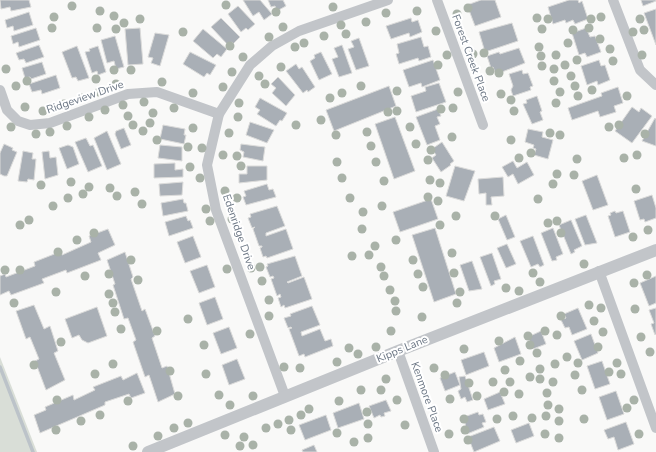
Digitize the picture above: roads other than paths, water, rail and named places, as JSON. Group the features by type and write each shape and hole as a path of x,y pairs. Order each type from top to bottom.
{"street":[{"name":"Edenridge Drive","path":"285,396 216,210 207,165 218,114 250,65 272,46 299,31 388,0"},
{"name":"Forest Creek Place","path":"438,0 483,125"},
{"path":"613,0 640,70 656,85"},
{"name":"Ridgeview Drive","path":"0,90 7,110 18,121 30,125 50,123 128,94 157,92 218,114"},
{"name":"Kipps Lane","path":"148,452 599,271 656,250"},
{"path":"599,271 656,428"},
{"name":"Kenmore Place","path":"398,351 434,452"}],"waterway":[{"path":"0,367 33,452"}]}
